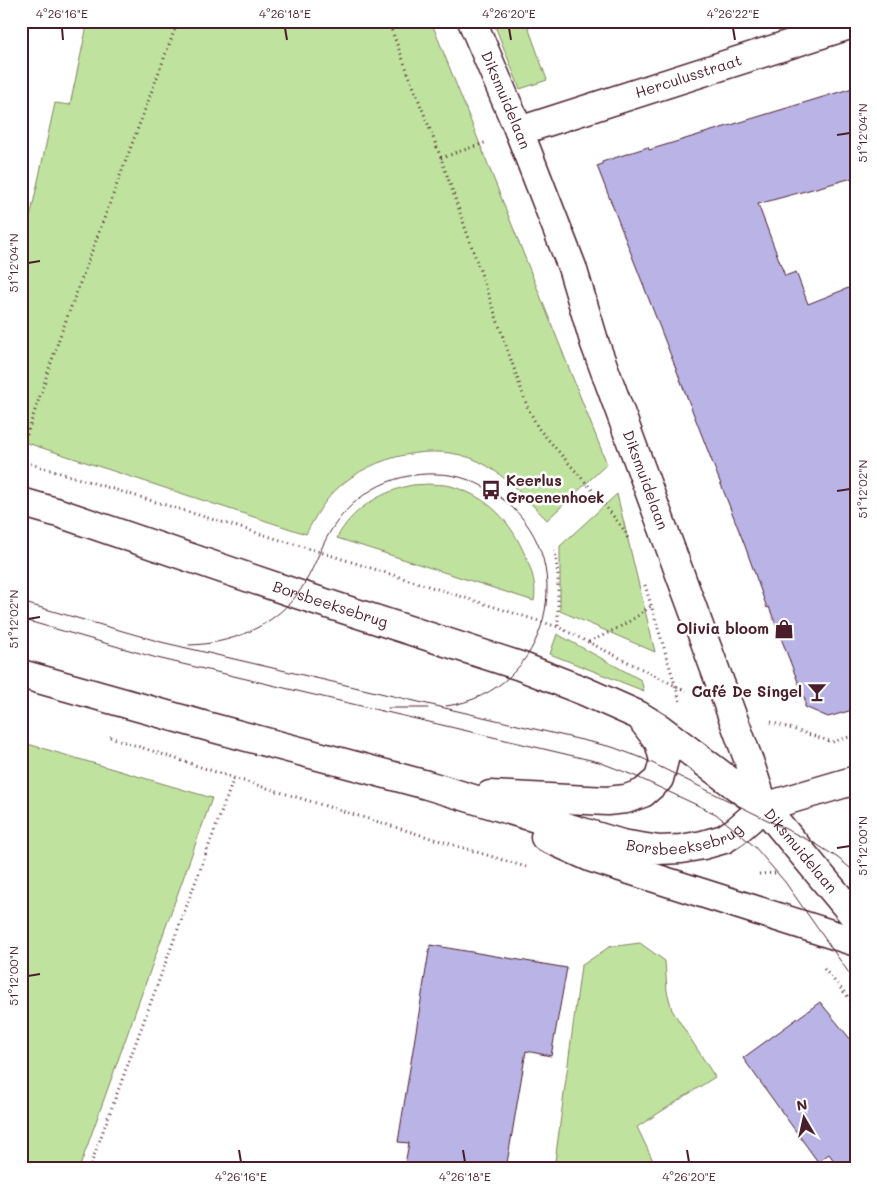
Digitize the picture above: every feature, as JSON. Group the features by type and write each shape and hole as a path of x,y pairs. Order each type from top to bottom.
{"street":[{"name":"Diksmuidelaan","path":"472,21 519,131 572,266 595,344 750,764 764,807 856,918"},
{"name":"Herculusstraat","path":"519,131 856,23"},
{"name":"Borsbeeksebrug","path":"21,502 520,666 638,715 697,755 764,807 736,831 724,838 703,845 659,850 622,844 448,792 24,675"},
{"name":"Borsbeeksebrug","path":"448,792 607,801 626,799 643,793 660,779 664,760 659,742 638,715"},
{"path":"764,807 856,780"},
{"path":"448,792 592,858 856,942"}],"path":[{"path":"178,21 58,339 24,442 21,460 558,627 675,686 644,581"},
{"path":"388,21 441,158 527,406 538,428 600,499 624,530 630,544"},
{"path":"441,158 519,131"},
{"path":"555,550 558,576 558,627"},
{"path":"589,642 637,618 651,606"},
{"path":"104,735 234,778 535,869"},
{"path":"842,740 856,735"},
{"path":"89,1169 234,778"}],"green space":[{"path":"88,21 431,21 607,464 547,520 506,480 478,461 461,455 443,452 405,455 369,467 339,487 324,503 306,534 21,441 21,259 55,103 70,105"},
{"path":"493,21 526,21 547,80 520,89"},
{"path":"707,21 733,21 709,29"},
{"path":"448,485 465,491 488,504 506,521 520,544 532,573 534,601 337,538 350,519 366,504 376,498 408,486"},
{"path":"617,494 655,652 560,611 560,546"},
{"path":"557,634 641,680 644,691 550,654"},
{"path":"21,742 212,798 79,1169 21,1169"},
{"path":"640,943 665,961 667,991 672,1010 715,1077 637,1127 657,1169 554,1169 581,966 609,947"}],"building":[{"path":"856,87 856,177 758,204 785,276 796,272 808,304 856,285 856,709 828,717 805,707 805,700 769,607 767,608 745,546 597,166 602,164 602,162 648,147 649,150"},
{"path":"430,945 567,968 551,1056 526,1051 506,1169 404,1169 409,1143 398,1142"},
{"path":"820,1002 856,1046 856,1169 840,1169 829,1154 818,1162 743,1058"}],"tram line":[{"path":"189,645 219,641 248,632 262,625 286,607 305,583 335,524 346,510 372,490 387,482 403,477 419,474 445,474 469,480 497,495 524,521 541,551 547,585 544,618 531,649 510,676 482,696 446,706"},
{"path":"21,602 161,642 612,747 642,758 816,844 838,858 856,873"},
{"path":"21,619 157,658 599,762 635,776 716,814 754,846 785,882 856,983"},
{"path":"388,708 428,708"}],"place":[{"name":"Keerlus Groenenhoek","path":"491,490"},
{"name":"Olivia bloom","path":"784,629"},
{"name":"Café De Singel","path":"817,692"}]}
